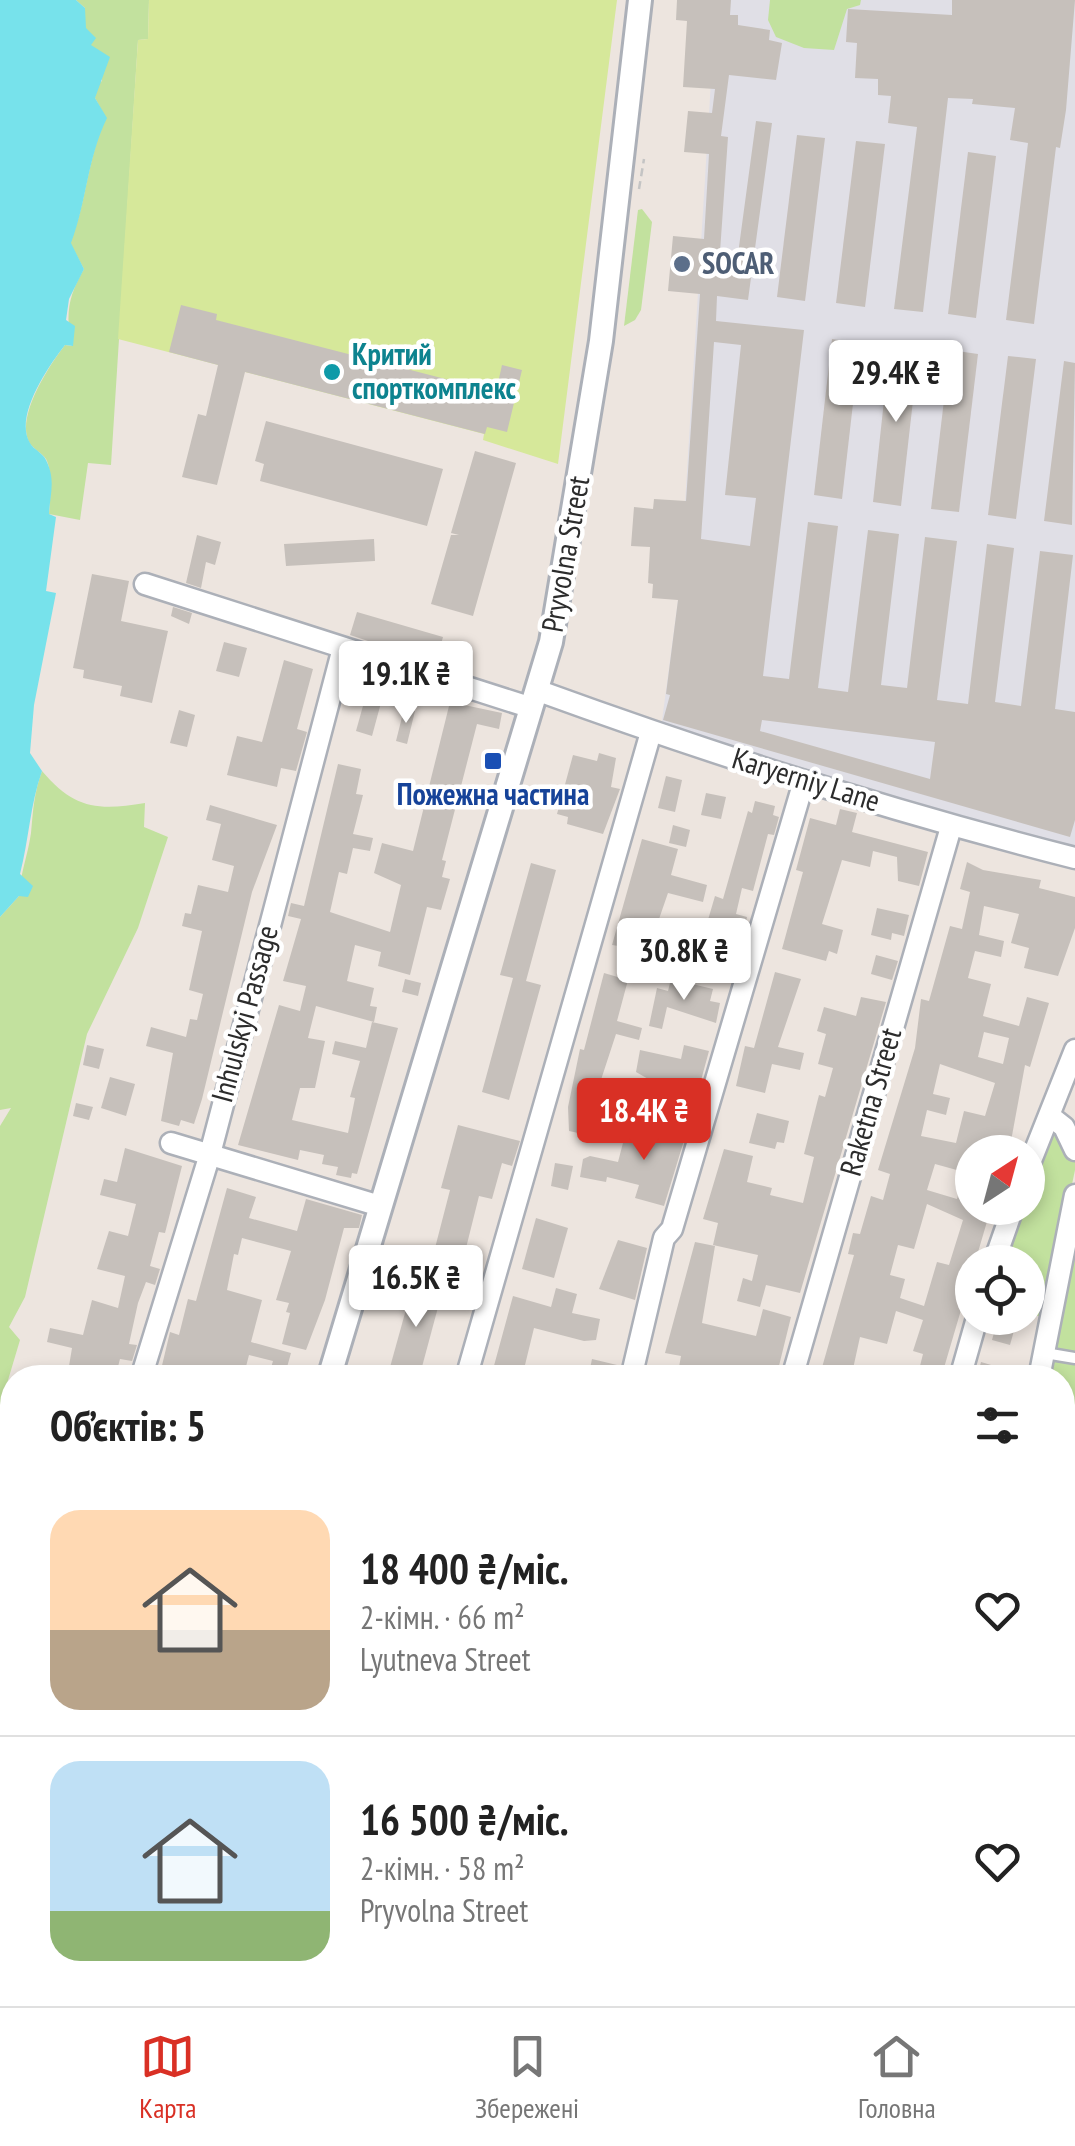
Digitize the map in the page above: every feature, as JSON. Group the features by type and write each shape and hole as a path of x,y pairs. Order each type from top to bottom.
{"street":[{"name":"Pryvolna Street","path":"333,1365 534,699 601,342 640,0"},
{"name":"Karyerniy Lane","path":"145,584 343,648 651,732 950,827 1075,858"},
{"name":"Inhulskyi Passage","path":"145,1365 210,1154 343,648"},
{"path":"470,1365 651,732"},
{"path":"634,1365 664,1238 672,1230 804,781"},
{"name":"Raketna Street","path":"796,1365 950,827"},
{"path":"1042,1135 1075,1050"},
{"path":"1050,1116 1064,1127 1075,1150"},
{"path":"170,1143 380,1206"},
{"path":"1042,1365 1075,1195"},
{"path":"1045,1325 1049,1326"},
{"path":"964,1365 972,1335"}],"lane":[{"path":"1044,1353 1075,1358"}],"shaded area":[{"path":"716,0 1075,0 1075,848 1069,850 806,775 661,728 680,585"}],"green space":[{"path":"76,0 149,0 148,39 138,40 111,465 88,463 80,520 49,514 48,465 29,442 26,432 30,406 43,379 65,345 72,346 69,306 84,269 70,243 106,118 95,98 96,85 102,81 83,21 85,8"},
{"path":"149,0 617,0 558,464 483,440 484,434 118,339 138,40 148,39"},
{"path":"770,0 861,0 860,5 847,9 834,50 804,48 776,37 768,20"},
{"path":"642,209 652,222 641,310 635,320 624,326 638,210"},
{"path":"42,771 65,793 88,804 114,807 145,803 144,827 168,837 138,928 87,1034 25,1297 9,1327 20,1340 13,1365 0,1365 0,1126 11,1108 0,1110 0,917 19,896"},
{"path":"1055,1127 1075,1155 1075,1170 1045,1312 1045,1245 1005,1245 1012,1225 1045,1225 1045,1144"},
{"path":"1075,1215 1075,1365 1046,1365"}],"water":[{"path":"0,0 76,0 85,8 86,28 96,38 91,45 110,57 95,98 107,118 71,243 84,269 69,299 66,320 75,326 73,346 65,345 50,366 26,420 30,443 45,458 51,474 49,514 56,517 46,591 56,593 34,705 30,753 42,771 20,874 33,886 28,897 19,896 0,917"}],"building":[{"path":"677,0 731,0 730,15 738,15 738,25 770,30 769,40 782,43 776,80 729,75 721,136 728,137 720,252 738,254 756,121 772,123 748,300 717,296 716,321 804,330 763,676 789,679 808,522 838,526 818,688 848,692 868,530 899,534 881,685 907,688 925,537 957,541 937,700 968,704 987,544 1014,548 995,702 1021,706 1040,551 1073,555 1055,709 1075,712 1075,820 1070,837 663,720 670,695 666,694 678,600 652,598 653,584 648,583 650,547 631,546 634,507 653,509 654,499 686,501 700,294 668,291 673,236 704,239 709,154 684,152 688,111 712,113 715,89 683,87 687,21 676,20","holes":["714,342 741,345 725,495 756,498 750,546 701,539","762,720 935,742 930,779 760,731"]},
{"path":"952,0 1075,0 1066,110 1060,148 1056,147 1034,324 1006,320 1028,143 1010,140 1015,108 972,104 973,99 948,98 923,312 894,309 917,127 888,123 891,96 878,95 878,79 855,78 857,43 846,42 848,9 952,15"},
{"path":"797,135 825,138 805,301 777,297"},
{"path":"856,141 885,144 865,307 836,303"},
{"path":"968,152 996,156 976,318 948,314"},
{"name":"Критий спорткомплекс","path":"181,305 217,314 216,320 496,392 502,365 522,370 507,432 487,427 485,434 245,372 217,485 182,477 198,414 206,416 218,365 169,352"},
{"path":"832,339 860,343 842,499 814,495"},
{"path":"890,345 919,348 901,506 873,502"},
{"path":"950,350 978,354 959,512 931,509"},
{"path":"1008,356 1036,359 1016,519 988,515"},
{"path":"1064,361 1075,363 1072,525 1044,521"},
{"path":"266,421 443,469 427,526 260,481 264,464 255,461"},
{"path":"475,451 516,463 473,616 431,604 451,535 459,535 451,533"},
{"path":"197,535 221,542 215,565 206,562 201,588 186,583"},
{"path":"374,539 375,561 286,566 284,544"},
{"path":"92,574 129,581 121,621 168,631 152,703 120,696 122,686 83,678 84,670 73,668"},
{"path":"173,607 192,613 189,624 171,616"},
{"path":"357,612 443,637 436,662 416,656 418,650 397,645 395,650 350,635"},
{"path":"224,642 247,648 239,677 216,671"},
{"path":"284,660 313,669 297,729 307,732 296,771 281,768 277,787 227,775 237,736 262,742"},
{"path":"366,695 382,699 372,736 356,731"},
{"path":"450,702 502,713 499,729 477,724 442,860 446,861 442,877 450,879 441,910 427,907 410,975 378,966 381,952 355,945 347,981 374,988 370,1006 377,1007 374,1022 316,1006 308,1038 325,1041 315,1088 300,1088 292,1120 348,1133 355,1098 350,1097 360,1061 332,1054 335,1041 366,1048 372,1022 398,1028 357,1174 352,1173 351,1178 336,1175 338,1167 322,1164 324,1155 300,1150 298,1160 238,1145 279,1005 300,1011 306,986 283,981 301,919 288,916 291,903 304,906 338,764 361,769 356,794 363,795 353,834 373,838 370,851 353,848 347,874 339,872 330,912 390,932 401,885 374,873 382,843 413,851"},
{"path":"404,709 415,711 407,744 396,741"},
{"path":"179,710 195,715 187,747 170,743"},
{"path":"599,753 616,758 611,787 620,789 603,834 567,824 568,817 557,814 573,755 597,761"},
{"path":"666,776 682,780 675,812 658,808"},
{"path":"706,793 726,797 721,819 701,815"},
{"path":"755,801 775,806 773,815 779,817 774,835 768,834 753,891 742,888 736,914 747,917 737,960 733,959 730,970 707,964 710,953 674,944 671,954 612,945 642,839 678,849 671,875 707,885 703,902 668,893 659,919 705,930 715,896 723,899 748,811 752,813"},
{"path":"210,805 277,825 252,892 194,1124 181,1120 179,1126 161,1121 173,1053 146,1046 151,1027 186,1037 190,1019 197,1020 203,994 189,990 202,931 182,926 185,913 191,914 198,885 228,892 234,866 212,860 221,824 206,820"},
{"path":"840,809 857,813 852,832 928,852 919,886 898,881 897,857 873,851 870,867 842,860 822,924 843,930 837,954 829,951 826,961 782,949 803,872 796,870 810,818 836,825"},
{"path":"673,825 690,830 686,847 669,843"},
{"path":"967,862 983,870 1041,880 1039,888 1075,897 1075,928 1058,976 1024,968 1029,948 1011,943 1019,914 984,906 979,935 1004,941 1001,957 975,951 968,978 991,984 983,1016 1019,1026 1027,997 1049,1003 1030,1067 1025,1065 1012,1135 958,1135 964,1111 985,1116 995,1083 940,1064 933,1094 950,1098 946,1115 927,1110 921,1136 955,1143 955,1170 935,1164 927,1190 955,1198 955,1216 927,1204 914,1249 898,1245 890,1275 905,1279 900,1298 924,1306 937,1262 949,1265 955,1246 955,1330 945,1365 920,1365 923,1354 913,1351 923,1320 896,1311 887,1344 860,1337 854,1365 823,1365 854,1255 848,1254 853,1233 860,1234 871,1196 883,1200 890,1174 878,1170 915,1048 921,999 929,1001 950,926 962,929 970,892 960,889","holes":["984,1032 1009,1038 1003,1064 978,1057"]},
{"path":"531,863 556,870 526,981 541,985 509,1100 482,1092 513,978 500,975"},
{"path":"877,908 909,915 904,936 892,933 891,940 871,935"},
{"path":"876,955 898,961 892,980 871,974"},
{"path":"775,972 801,979 778,1047 804,1053 800,1070 772,1064 765,1093 736,1086 745,1046 754,1048"},
{"path":"604,973 628,980 617,1021 642,1028 639,1040 616,1034 597,1092 590,1091 585,1115 597,1118 594,1131 584,1129 583,1134 569,1131 568,1107 580,1049 584,1050"},
{"path":"405,979 421,983 418,996 402,992"},
{"path":"671,979 713,989 710,1001 720,1003 716,1023 667,1007 662,1029 649,1026 657,988 668,991"},
{"path":"861,997 886,1002 800,1293 766,1285 760,1307 737,1301 743,1278 752,1281 758,1255 713,1245 718,1223 703,1219 724,1149 753,1156 747,1182 772,1188 770,1195 803,1203 814,1157 804,1154 819,1095 825,1097 833,1068 818,1064 826,1034 817,1031 824,1007 856,1016"},
{"path":"87,1045 104,1049 99,1069 83,1065"},
{"path":"684,1045 709,1051 697,1095 671,1088 665,1115 643,1110 650,1080 636,1072 640,1050 681,1059"},
{"path":"110,1077 135,1084 126,1116 101,1108"},
{"path":"76,1103 93,1107 89,1120 73,1116"},
{"path":"613,1108 630,1112 627,1124 610,1119"},
{"path":"757,1113 789,1121 784,1143 777,1142 775,1149 749,1143"},
{"path":"660,1116 689,1124 664,1206 635,1198 639,1185 607,1177 606,1182 580,1177 583,1159 590,1156 618,1162 624,1139 652,1147"},
{"path":"458,1125 520,1141 512,1166 502,1163 492,1199 479,1196 464,1256 435,1248 450,1190 441,1188"},
{"path":"125,1148 182,1166 165,1233 159,1232 150,1266 160,1269 155,1285 146,1282 138,1303 129,1344 137,1345 132,1361 120,1359 118,1365 69,1365 72,1348 47,1342 50,1328 83,1335 92,1300 118,1308 125,1276 97,1269 109,1231 128,1236 136,1204 100,1195 104,1179 117,1182"},
{"path":"555,1163 573,1166 568,1190 551,1186"},
{"path":"227,1188 256,1197 249,1218 297,1231 306,1199 362,1215 359,1228 344,1228 325,1300 306,1350 282,1344 289,1303 276,1300 291,1251 242,1238 238,1255 234,1254 227,1290 262,1300 251,1342 291,1353 288,1365 272,1365 273,1361 249,1355 246,1365 162,1365 170,1332 179,1335 188,1299 196,1301"},
{"path":"536,1218 568,1228 554,1278 522,1269"},
{"path":"961,1225 986,1225 980,1245 955,1245"},
{"path":"618,1240 647,1248 635,1300 599,1289"},
{"path":"695,1242 715,1246 702,1323 756,1336 763,1309 791,1317 779,1365 679,1365 681,1356 665,1353"},
{"path":"415,1277 444,1285 422,1365 391,1365"},
{"path":"556,1288 577,1294 572,1313 600,1319 596,1340 584,1341 534,1328 525,1365 494,1365 513,1296 551,1307"},
{"path":"993,1335 1013,1335 1010,1345 992,1340"},
{"path":"592,1359 617,1365 591,1365"}],"place":[{"name":"SOCAR","path":"682,264"},
{"name":"Критий спорткомплекс","path":"332,372"},
{"name":"Пожежна частина","path":"493,761"}]}
